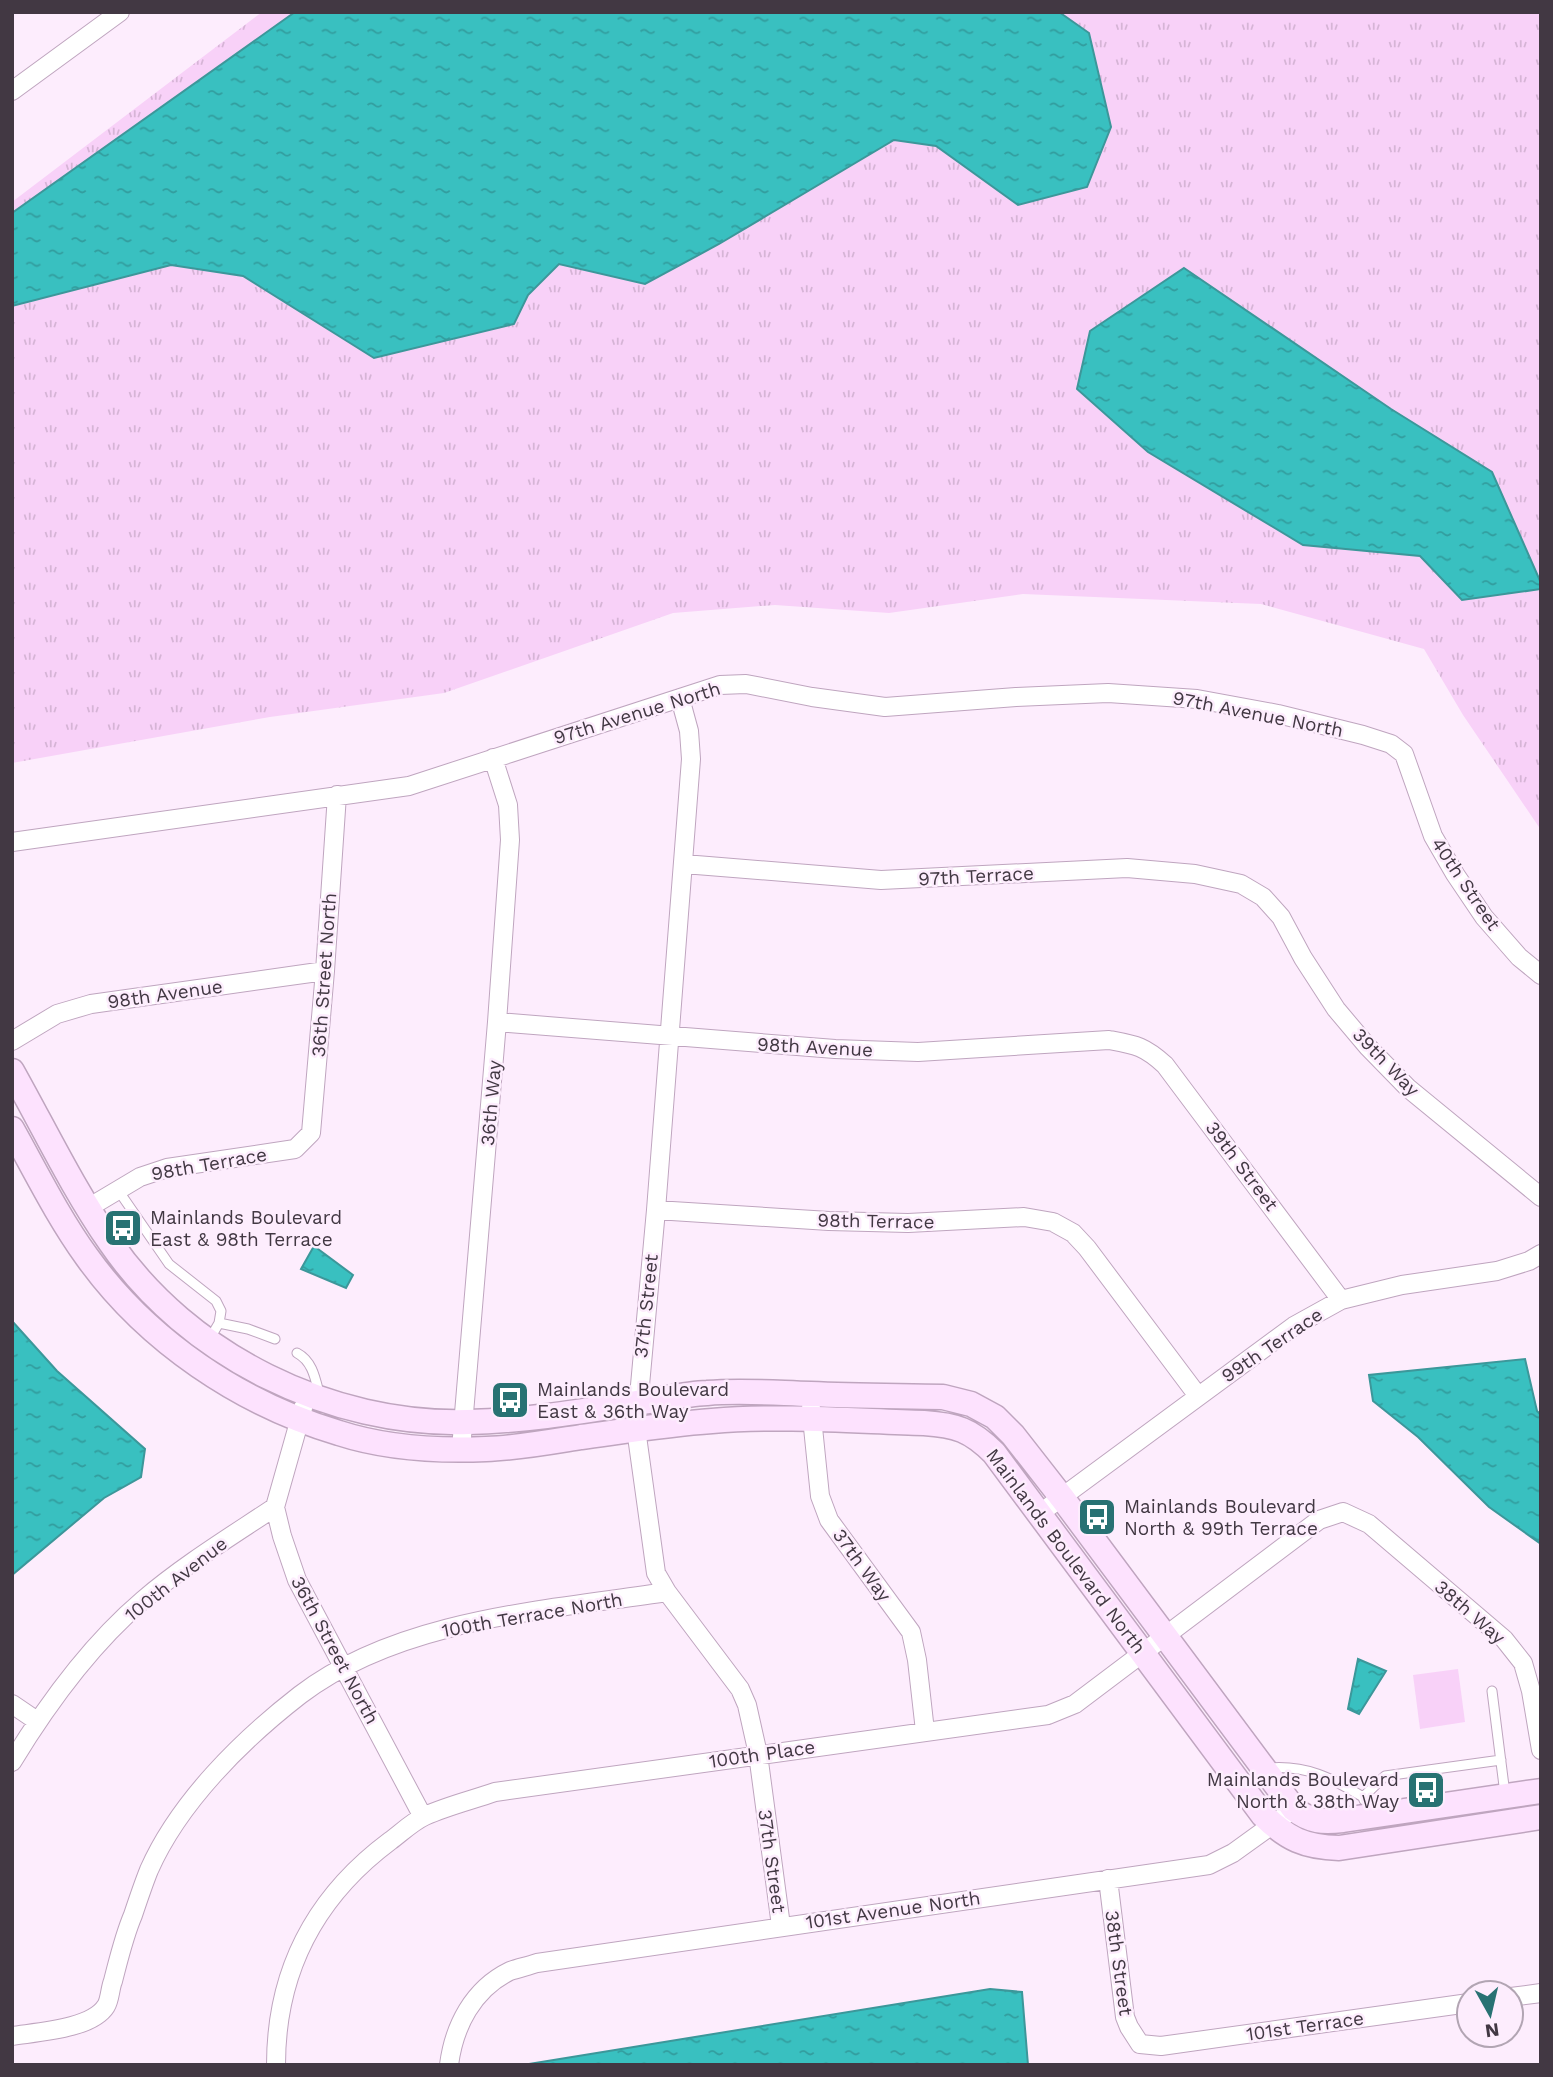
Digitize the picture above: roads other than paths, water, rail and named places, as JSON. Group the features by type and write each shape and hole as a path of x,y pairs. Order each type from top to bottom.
{"street":[{"path":"14,86 120,12"},
{"name":"97th Avenue North","path":"12,842 409,786 720,685 746,684 885,707 1016,697 1108,693 1155,695 1197,699 1278,714 1391,744"},
{"name":"37th Street","path":"680,698 689,731 691,759 636,1429 656,1573 667,1592 740,1689 747,1705 758,1754 781,1926"},
{"name":"40th Street","path":"1391,744 1404,754 1433,836 1455,874 1484,917 1518,957 1541,975"},
{"name":"36th Way","path":"461,1449 498,1022 510,839 509,805 492,758"},
{"name":"36th Street North","path":"295,1149 311,1133 326,971 337,796"},
{"name":"97th Terrace","path":"684,864 881,880 1127,868 1195,874 1241,884 1263,897"},
{"name":"39th Way","path":"1263,897 1281,917 1303,958 1336,1009 1368,1047 1408,1088 1541,1198"},
{"name":"98th Avenue","path":"12,1041 57,1014 91,1004 326,971"},
{"name":"98th Avenue","path":"498,1022 835,1049 918,1052 1109,1040 1133,1044"},
{"name":"39th Street","path":"1133,1044 1149,1050 1165,1065 1341,1300"},
{"path":"12,1071 88,1208 111,1244 150,1290 214,1332 262,1373 314,1396 369,1413 465,1422 513,1420 705,1393 748,1391 811,1406"},
{"path":"15,1140 46,1133"},
{"name":"Mainlands Boulevard North","path":"15,1140 88,1259 119,1296 158,1334 195,1362 252,1397 299,1419 341,1434 391,1444 461,1449 513,1448 636,1429 754,1418 811,1406 943,1397 971,1404 995,1417 1013,1435 1294,1810"},
{"name":"98th Terrace","path":"88,1208 140,1177 167,1168 295,1149"},
{"name":"98th Terrace","path":"656,1210 829,1221 908,1223 1024,1217 1053,1222 1073,1233 1087,1248 1198,1396"},
{"name":"99th Terrace","path":"1040,1514 1294,1326 1341,1300 1402,1284 1497,1271 1541,1255"},
{"path":"275,1507 299,1419 314,1396"},
{"name":"Mainlands Boulevard North","path":"811,1406 946,1424 965,1430 980,1439 994,1453 1272,1824 1293,1839 1316,1847 1339,1848 1541,1817"},
{"name":"37th Way","path":"811,1406 820,1496 829,1520 911,1632 925,1731"},
{"name":"36th Street North","path":"275,1507 297,1580 423,1817"},
{"name":"100th Avenue","path":"12,1762 37,1721 88,1654 142,1601 196,1559 275,1507"},
{"name":"100th Place","path":"276,2065 284,1989 300,1945 332,1893 378,1850 423,1817 495,1792 1048,1715 1075,1704 1320,1520 1343,1511"},
{"name":"38th Way","path":"1343,1511 1368,1524 1504,1639 1523,1663 1531,1691 1541,1750"},
{"name":"100th Terrace North","path":"12,2036 68,2028 88,2020 106,2007 126,1931 150,1868 175,1826 211,1777 260,1728 302,1694 344,1667 415,1637 477,1620 667,1592"},
{"path":"12,1704 37,1721"},
{"path":"1294,1810 1306,1818 1323,1822 1365,1807 1541,1791"},
{"name":"101st Avenue North","path":"449,2065 455,2033 469,2007 484,1990 509,1972 537,1963 1209,1865 1233,1853 1294,1810"},
{"name":"38th Street","path":"1108,1879 1125,2017 1140,2044"},
{"name":"101st Terrace","path":"1140,2044 1161,2046 1455,2005"}],"lane":[{"path":"118,1190 169,1264 216,1301 221,1311 214,1332 195,1362"},
{"path":"214,1332 248,1329 275,1339"},
{"path":"297,1353 304,1357 314,1372 314,1396"},
{"path":"1492,1691 1506,1796"},
{"path":"1264,1769 1312,1770 1333,1779 1365,1807 1385,1776 1501,1760"}],"water":[{"path":"295,12 1059,12 1089,33 1111,127 1087,187 1018,205 936,146 894,140 719,244 645,284 559,264 528,295 514,324 374,358 243,276 171,265 12,306 12,213"},
{"path":"1184,268 1391,409 1492,472 1541,583 1541,589 1462,600 1420,556 1303,545 1148,452 1077,389 1090,331"},
{"path":"314,1246 353,1275 346,1288 301,1269"},
{"path":"12,1321 57,1371 145,1449 141,1477 104,1498 12,1575"},
{"path":"1525,1359 1537,1411 1541,1415 1541,1544 1489,1507 1418,1437 1373,1401 1369,1375"},
{"path":"1358,1659 1386,1671 1359,1714 1348,1709"},
{"path":"990,1989 1022,1992 1028,2065 529,2064"}],"place":[{"name":"Mainlands Boulevard East & 98th Terrace","path":"123,1228"},
{"name":"Mainlands Boulevard East & 36th Way","path":"510,1400"},
{"name":"Mainlands Boulevard North & 99th Terrace","path":"1097,1517"},
{"name":"Mainlands Boulevard North & 38th Way","path":"1426,1790"}]}
